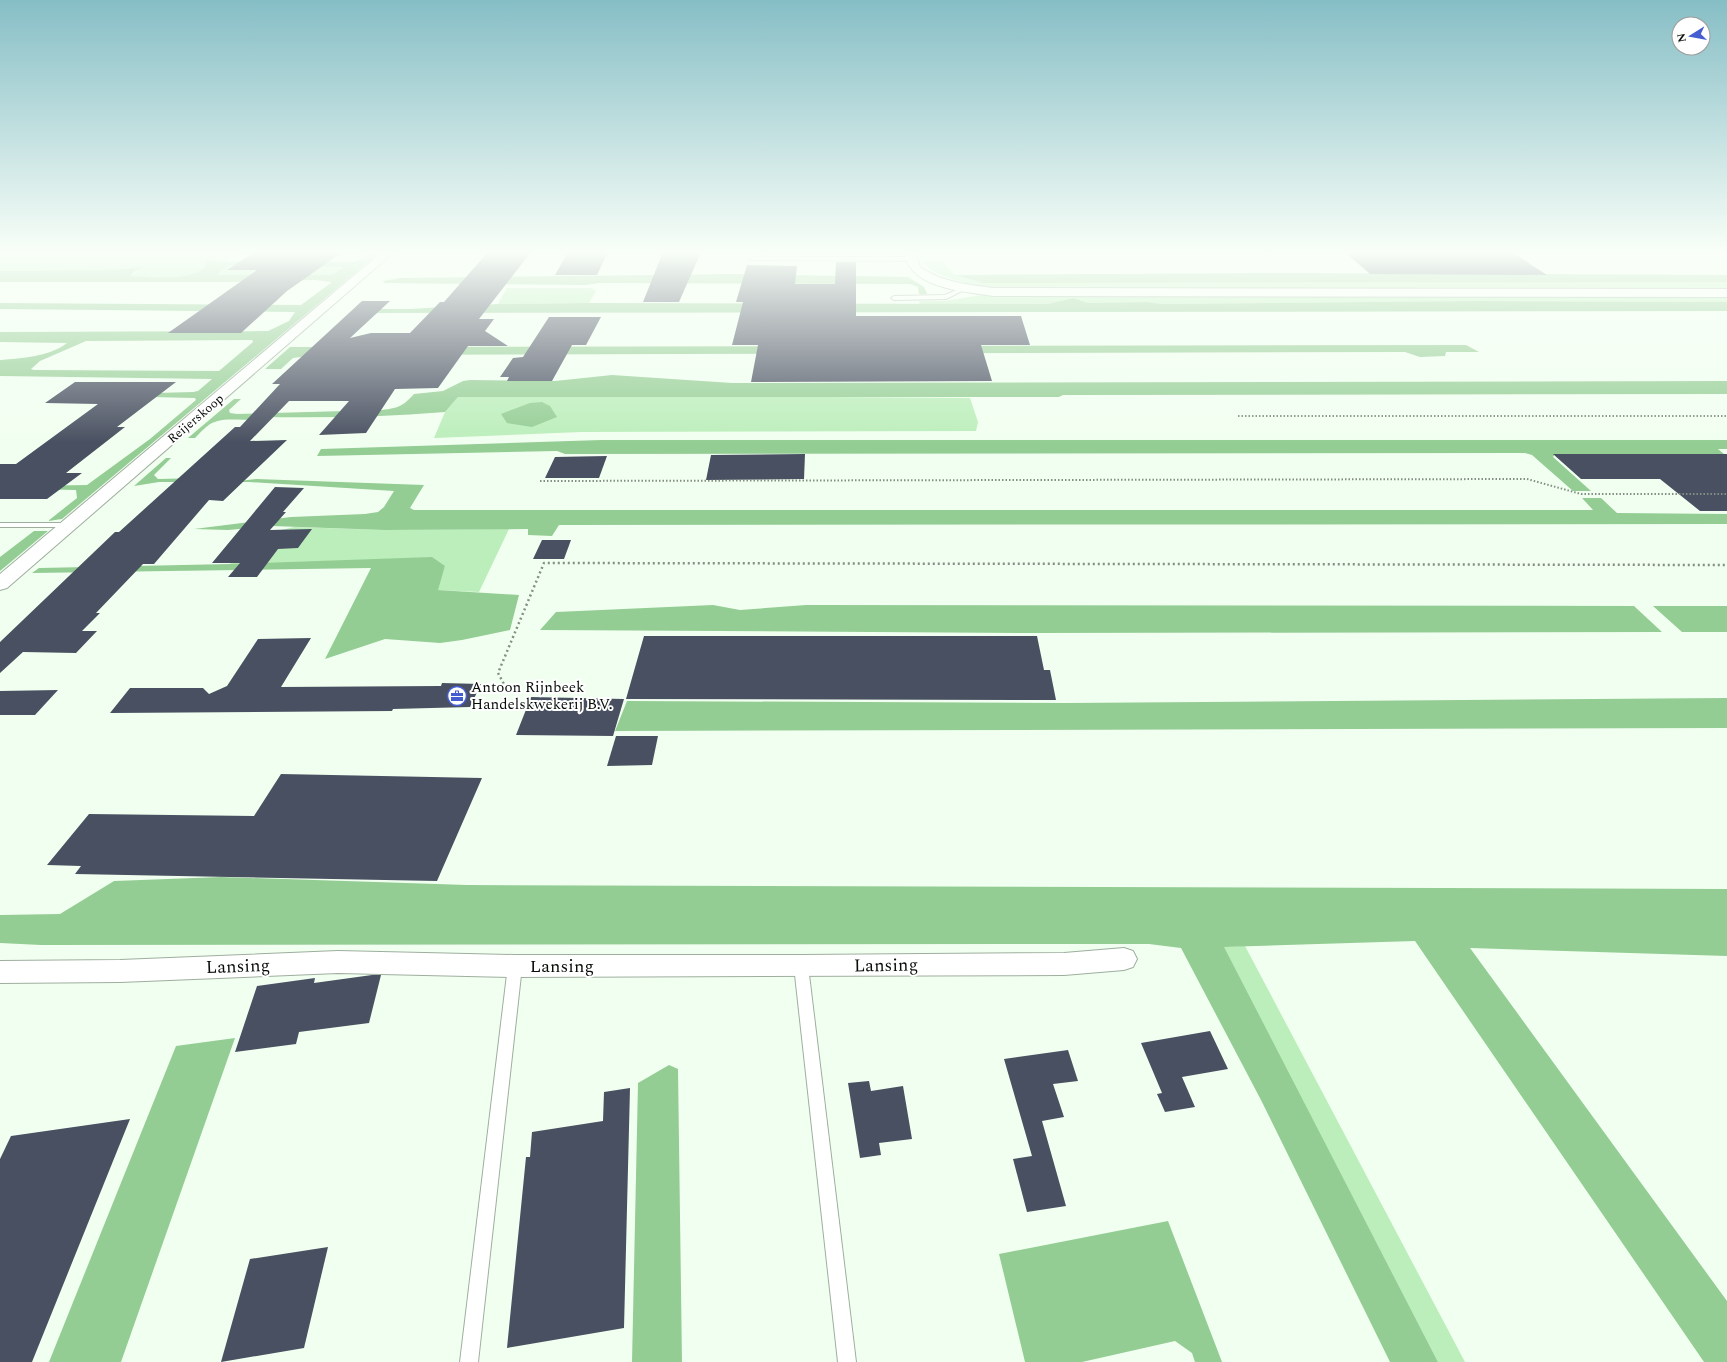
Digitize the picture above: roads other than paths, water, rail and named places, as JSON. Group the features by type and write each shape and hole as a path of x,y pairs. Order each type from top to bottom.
{"street":[{"name":"Reijerskoop","path":"0,584 64,525 313,316"},
{"name":"Lansing","path":"0,972 120,971 338,962 515,966 801,966 1064,964 1124,959"}],"lane":[{"path":"0,525 64,525"},
{"path":"469,1362 515,966"},
{"path":"801,966 848,1362"}],"place":[{"name":"Antoon Rijnbeek Handelskwekerij B.V.","path":"457,696"}]}
